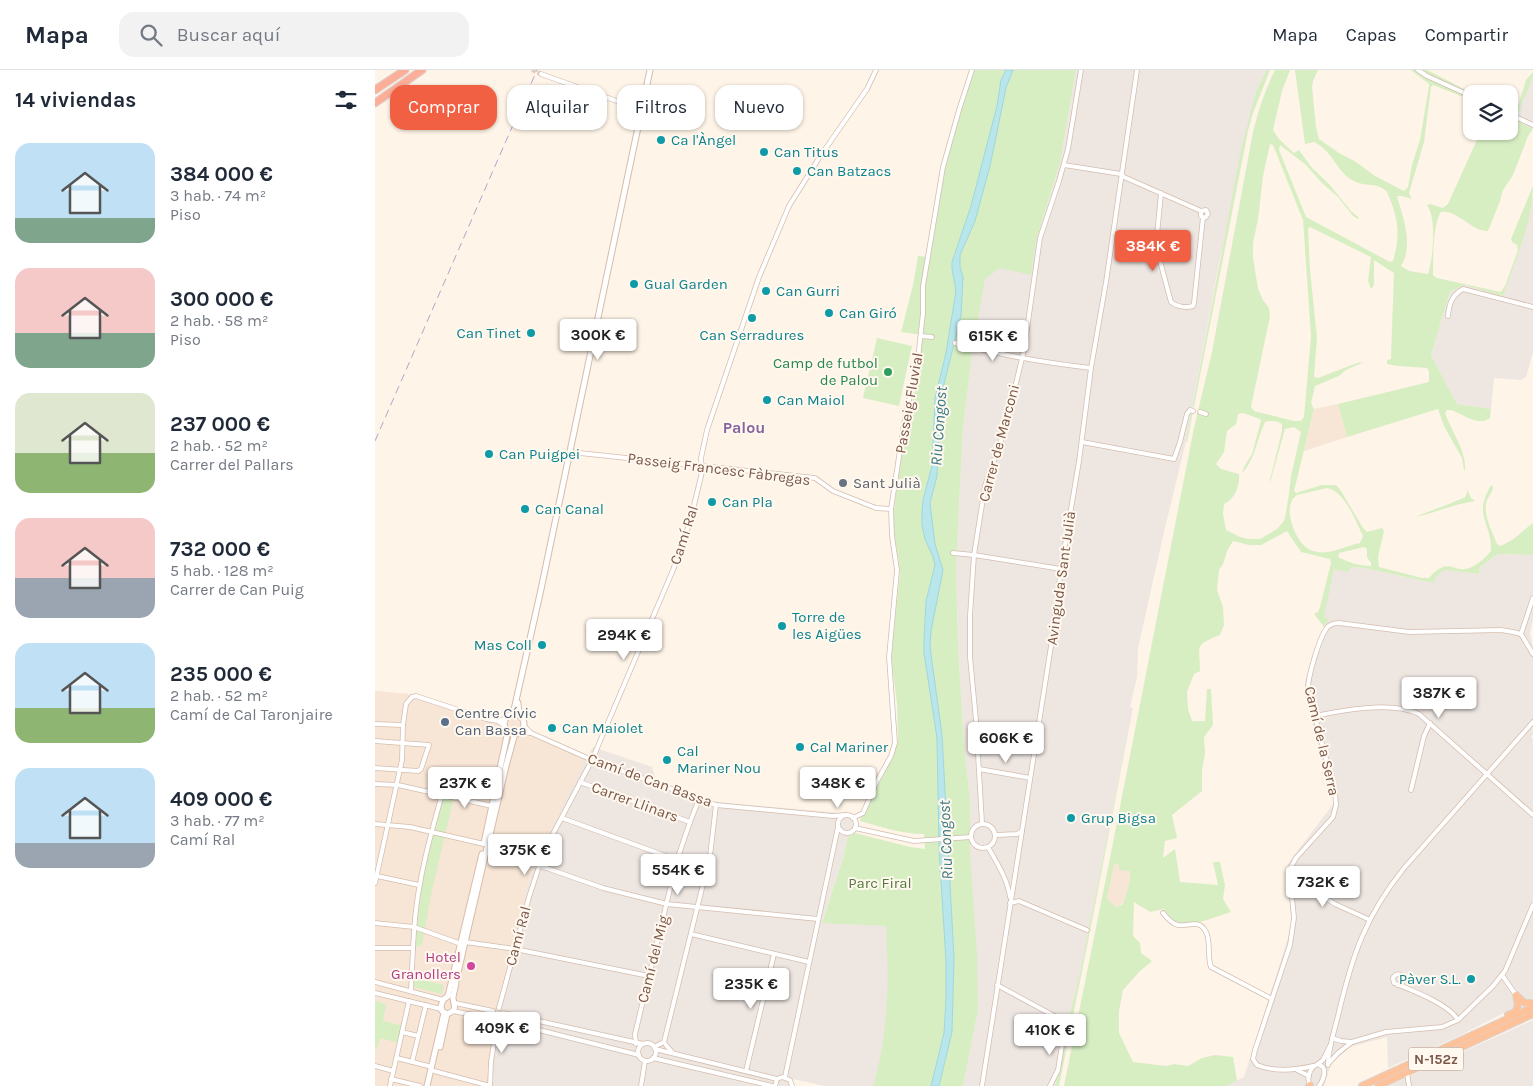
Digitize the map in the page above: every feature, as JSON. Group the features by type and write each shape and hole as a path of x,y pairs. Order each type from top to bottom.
{"highway":[{"path":"375,90 405,70"},
{"path":"375,103 422,70"},
{"path":"1516,995 1531,1005"},
{"path":"1470,1036 1513,1013 1518,1006 1516,995"},
{"path":"1518,1006 1531,1005"},
{"name":"N-152z","path":"1362,1086 1470,1036 1531,1005"},
{"name":"N-152z","path":"1378,1086 1533,1015"}],"main road":[{"path":"647,85 650,70"},
{"path":"516,715 524,660 638,130"},
{"path":"444,1012 453,1011 452,999 463,943 492,806 506,728 506,718 516,715 523,719 524,726 517,732 506,766 463,943"},
{"path":"506,728 517,732"},
{"path":"429,1086 444,1012 443,1000 452,999"}],"street":[{"name":"Camí Ral","path":"499,1008 538,865 592,760 673,570 692,514 703,472 702,450 759,277 789,206 819,158 867,89 876,70"},
{"name":"Passeig Fluvial","path":"853,818 863,813 891,756 895,743 889,657 897,570 892,536 891,509 903,424 918,358 923,313 923,286 943,167 972,70"},
{"name":"Carrer de Marconi","path":"982,823 970,656 970,616 974,555 985,486 1005,429 1023,350 1040,238 1064,166 1081,70"},
{"name":"Avinguda Sant Julià","path":"982,1086 1051,646 1137,70"},
{"path":"1418,70 1463,92"},
{"path":"541,74 617,101"},
{"path":"1518,118 1533,125"},
{"path":"1064,166 1121,174 1201,211 1205,210 1208,212 1207,217 1203,218"},
{"path":"1161,192 1156,246 1171,302 1175,305 1189,307 1195,303 1203,218 1200,215 1201,211"},
{"path":"1448,316 1449,306 1455,293 1463,289 1533,307"},
{"path":"921,336 932,337"},
{"path":"955,343 969,348 987,350 1021,359 1091,368"},
{"path":"1081,442 1174,459 1187,414 1190,410 1193,411"},
{"path":"1200,412 1206,414"},
{"name":"Passeig Francesc Fàbregas","path":"570,452 815,478 833,491 876,508 891,509"},
{"path":"953,553 1061,569"},
{"path":"1533,598 1521,634 1533,654"},
{"name":"Camí de la Serra","path":"1290,872 1292,863 1333,817 1336,805 1335,792 1308,690 1309,677 1325,630 1335,623 1409,632 1501,630 1521,634"},
{"path":"375,883 401,770 406,704 412,697 417,696 486,719 498,721 506,718"},
{"path":"1315,716 1358,708 1396,708 1414,711 1533,814"},
{"path":"498,721 506,728"},
{"path":"1319,1086 1324,1075 1354,954 1369,920 1388,889 1405,867 1533,722"},
{"path":"1411,790 1424,736 1430,723"},
{"path":"375,724 403,725"},
{"name":"Camí de Can Bassa","path":"524,726 531,733"},
{"name":"Camí de Can Bassa","path":"517,732 531,733 592,760 716,805 833,816 845,815"},
{"path":"375,741 429,745 421,769 418,771 375,768"},
{"path":"979,769 1029,778"},
{"name":"Carrer Llinars","path":"581,782 689,822"},
{"path":"375,784 442,794 492,806"},
{"path":"411,991 414,927 419,885 431,831 442,794"},
{"name":"Camí del Mig","path":"636,1044 635,1034 677,860 689,822 699,799"},
{"path":"655,1048 664,1042 698,908 710,856 716,805"},
{"path":"785,1077 840,818 845,815 853,818 855,828 851,832 843,832 836,840"},
{"path":"833,816 843,832"},
{"path":"562,818 677,860"},
{"path":"982,823 990,825 996,835 993,843 988,847 979,847 969,838 975,826 982,823"},
{"path":"375,824 410,827 484,844"},
{"path":"855,828 919,842 969,838"},
{"path":"996,835 1017,834 1022,831"},
{"path":"988,847 1008,885 1010,903 1019,901 1087,930"},
{"path":"538,865 603,888 667,904 819,919"},
{"path":"1290,872 1303,879 1335,904 1369,920"},
{"path":"1290,872 1294,909 1293,932 1253,1055 1254,1062 1261,1067 1297,1070 1316,1065 1326,1067"},
{"path":"377,876 419,885"},
{"path":"1326,1067 1338,1052 1351,1042 1386,1032 1442,1028 1458,1020 1502,975 1509,964 1533,905"},
{"path":"1163,913 1168,919 1178,925 1193,923 1202,926 1207,933 1211,967 1272,998"},
{"path":"375,923 414,927 463,943 515,949 649,976"},
{"path":"691,934 809,962"},
{"path":"375,948 413,948"},
{"path":"746,1071 775,954"},
{"path":"1406,987 1401,975 1396,975 1393,980 1395,984 1406,987 1450,1010 1458,1020"},
{"path":"1502,975 1516,995"},
{"path":"1398,985 1402,984 1403,980"},
{"path":"375,982 443,1000"},
{"path":"997,985 1060,1019 1064,1033 1058,1070 1051,1086"},
{"path":"375,993 426,1005 444,1012"},
{"path":"452,999 493,1011 499,1008 503,1013 636,1044 649,1044 655,1048 673,1053 777,1079 785,1077 790,1080 792,1086"},
{"path":"390,1086 409,1001"},
{"path":"412,1062 426,1005"},
{"path":"453,1011 639,1055 645,1061"},
{"path":"492,1019 493,1011"},
{"path":"397,1058 490,1086 491,1062 499,1022 503,1017 503,1013"},
{"path":"402,1032 419,1036"},
{"path":"625,1041 635,1034"},
{"path":"1332,1038 1351,1042"},
{"path":"664,1042 673,1053"},
{"path":"639,1055 643,1044"},
{"path":"1310,1086 1309,1076 1316,1065 1323,1060 1331,1044"},
{"path":"653,1058 656,1054 655,1048"},
{"path":"645,1061 653,1058 773,1086 777,1079"},
{"path":"641,1086 645,1061"},
{"path":"375,1066 393,1070"},
{"path":"1297,1070 1309,1076"},
{"path":"1407,1073 1409,1086"},
{"path":"391,1079 420,1086"}],"shaded area":[{"path":"1076,70 1267,70 1256,91 1218,268 1186,441 1138,648 1137,677 1130,707 1133,708 1077,987 1068,1020 1055,1086 963,1086 978,1010 970,851 970,800 964,745 958,644 956,564 963,429 979,303 992,245 1029,214 1043,218 1060,163"},
{"path":"1533,77 1533,129 1518,122 1518,111"},
{"path":"1533,196 1533,352 1526,377 1521,380 1494,378 1491,409 1457,404 1431,355 1450,292 1464,285 1503,296 1522,244"},
{"path":"1338,404 1347,437 1304,451 1314,409"},
{"path":"1498,554 1533,555 1533,618 1530,634 1533,646 1533,735 1531,737 1533,739 1533,998 1459,1036 1388,1068 1387,1037 1350,1047 1331,1064 1324,1086 1226,1086 1244,1077 1292,925 1286,871 1289,862 1334,803 1305,696 1305,681 1328,619 1323,617 1334,569 1364,568 1433,583 1436,577 1444,570 1479,574 1480,567"},
{"path":"375,691 411,694 498,719 516,710 525,717 527,726 531,731 588,756 542,848 524,893 528,894 495,1025 489,1086 375,1086"},
{"path":"593,747 652,767 656,780 716,802 851,814 857,817 859,829 848,837 822,922 886,926 889,968 887,1021 879,1067 873,1086 825,1086 793,1079 792,1086 489,1086 495,1025 528,894 524,893 542,848"},
{"path":"1113,864 1130,871 1130,881 1123,903 1116,907 1107,898"},
{"path":"1533,1020 1533,1086 1388,1086"}],"green space":[{"name":"Parc Firal","path":"974,70 1006,70 1001,80 997,106 971,206 952,262 956,291 946,353 935,398 932,466 922,511 925,539 935,565 926,601 924,653 937,738 939,848 946,961 944,1033 931,1086 873,1086 882,1046 887,1007 886,926 822,923 848,837 855,833 925,849 924,834 892,830 860,821 860,818 864,815 898,742 897,703 891,659 900,573 894,533 894,510 906,422 915,391 923,335 901,332 918,256 929,257 947,159"},
{"path":"1013,70 1076,70 1060,163 1036,240 1031,275 1000,268 985,279 972,353 963,429 956,564 958,644 964,745 970,800 970,851 977,955 978,1010 963,1086 939,1086 952,1032 954,958 942,735 930,647 931,631 943,570 935,544 930,507 937,476 940,400 961,316 963,277 960,267 960,255 975,221 990,166 1006,88"},
{"path":"1267,70 1270,70 1248,131 1187,442 1241,150 1256,91"},
{"path":"1275,70 1290,70 1282,91 1273,130 1278,138 1294,153 1299,150 1312,168 1359,218 1353,216 1338,197 1305,164 1280,145 1279,150 1306,217 1390,262 1393,261 1398,234 1394,210 1387,192 1380,187 1354,181 1343,173 1321,146 1314,142 1305,144 1295,70 1318,70 1312,87 1319,139 1375,176 1404,191 1408,187 1412,165 1420,140 1429,86 1411,70 1427,70 1463,88 1463,97 1433,85 1431,87 1424,142 1409,193 1412,199 1397,196 1407,240 1405,258 1401,266 1409,271 1428,274 1433,249 1433,229 1427,205 1430,204 1443,208 1448,204 1477,140 1518,140 1518,122 1533,129 1528,136 1513,175 1503,190 1488,231 1476,228 1454,214 1447,212 1441,212 1436,224 1433,275 1437,278 1501,292 1518,250 1517,245 1511,239 1533,186 1527,227 1503,296 1464,285 1450,292 1431,355 1457,404 1491,409 1490,418 1481,421 1471,419 1451,410 1447,410 1445,413 1464,456 1465,471 1462,458 1444,426 1438,409 1347,437 1338,404 1429,382 1429,371 1427,368 1387,364 1387,360 1391,359 1394,273 1374,260 1374,285 1371,289 1368,281 1371,257 1310,227 1308,229 1317,338 1314,377 1318,378 1364,362 1346,370 1339,376 1315,386 1311,403 1314,409 1294,491 1296,493 1322,485 1336,485 1367,532 1382,528 1384,531 1378,557 1379,567 1422,578 1429,578 1442,567 1449,566 1463,569 1472,567 1483,560 1491,551 1491,541 1483,513 1483,506 1485,497 1492,485 1493,488 1487,500 1486,511 1488,522 1497,544 1500,546 1509,542 1533,523 1533,555 1498,554 1480,567 1479,574 1444,570 1436,577 1433,583 1364,568 1352,567 1347,572 1334,569 1324,617 1329,619 1324,627 1314,614 1318,612 1320,607 1331,563 1330,559 1301,552 1287,531 1261,545 1249,545 1233,541 1219,570 1217,590 1223,607 1224,625 1220,635 1202,644 1199,652 1200,671 1194,674 1187,692 1188,709 1192,721 1205,721 1207,689 1211,689 1213,725 1204,737 1205,753 1202,771 1202,791 1172,815 1177,838 1165,841 1163,858 1175,849 1180,882 1218,885 1213,862 1220,862 1225,885 1223,899 1231,912 1185,927 1170,925 1164,909 1150,912 1134,902 1133,936 1140,943 1141,953 1152,961 1123,990 1119,1011 1119,1033 1133,1062 1166,1066 1174,1064 1188,1066 1202,1058 1215,1055 1233,1057 1237,1081 1226,1086 1064,1086 1194,428 1212,352 1253,132 1262,101","holes":["1270,144 1273,145 1303,220 1311,336 1304,417 1301,421 1254,411 1251,407 1270,316 1269,308 1258,289 1253,257 1253,243 1263,176","1243,413 1261,421 1252,454 1242,473 1253,456 1265,422 1274,421 1282,424 1269,484 1285,429 1294,427 1301,432 1291,476 1285,518 1277,529 1260,539 1240,537 1226,530 1223,514 1224,504 1236,492 1239,474 1221,469 1216,464 1224,452 1227,431 1236,424 1238,414","1327,488 1333,490 1344,501 1363,536 1360,543 1337,550 1313,551 1307,548 1296,534 1292,525 1290,507 1292,500 1297,495","1364,547 1367,549 1367,557 1371,566 1345,561 1338,557 1339,553","1114,864 1119,865 1119,870 1130,871 1130,881 1123,904 1116,907 1107,898"]},
{"path":"1533,72 1533,77 1518,113 1518,104 1526,80"},
{"name":"Camp de futbol de Palou","path":"877,338 912,346 899,406 863,398"},
{"path":"1467,489 1471,498 1475,501 1415,517 1465,497"},
{"path":"1133,708 1059,1086 1055,1086 1068,1020 1077,987"},
{"path":"442,794 454,797 432,890 422,945 413,948 419,885"},
{"path":"414,978 444,985 442,994 414,987"},
{"path":"375,1001 386,1004 383,1021 404,1026 399,1043 380,1038 377,1049 375,1048"}],"water":[{"name":"Riu Congost","path":"1006,70 1013,70 1006,88 990,166 975,221 960,255 960,267 963,277 961,316 940,400 937,476 930,503 935,544 943,570 931,631 930,647 942,735 954,958 952,1032 939,1086 931,1086 944,1033 946,961 939,848 937,738 924,653 926,601 935,565 925,539 922,511 932,466 935,398 946,353 956,291 952,262 971,206 997,106 1001,80"}],"tunnel":[{"path":"532,70 541,74"}],"railway":[{"path":"375,441 537,70"}],"place":[{"name":"Ca l'Àngel","path":"661,140"},
{"name":"Can Titus","path":"764,152"},
{"name":"Can Batzacs","path":"797,171"},
{"name":"Gual Garden","path":"634,284"},
{"name":"Can Gurri","path":"766,291"},
{"name":"Can Giró","path":"829,313"},
{"name":"Can Serradures","path":"752,318"},
{"name":"Can Tinet","path":"531,333"},
{"name":"Camp de futbol de Palou","path":"888,372"},
{"name":"Can Maiol","path":"767,400"},
{"name":"Can Puigpei","path":"489,454"},
{"name":"Sant Julià","path":"843,483"},
{"name":"Can Pla","path":"712,502"},
{"name":"Can Canal","path":"525,509"},
{"name":"Torre de les Aigües","path":"782,626"},
{"name":"Mas Coll","path":"542,645"},
{"name":"Centre Cívic Can Bassa","path":"445,722"},
{"name":"Can Maiolet","path":"552,728"},
{"name":"Cal Mariner","path":"800,747"},
{"name":"Cal Mariner Nou","path":"667,760"},
{"name":"Grup Bigsa","path":"1071,818"},
{"name":"Hotel Granollers","path":"471,966"},
{"name":"Pàver S.L.","path":"1471,979"}],"district":[{"name":"Palou","path":"744,427"}]}
